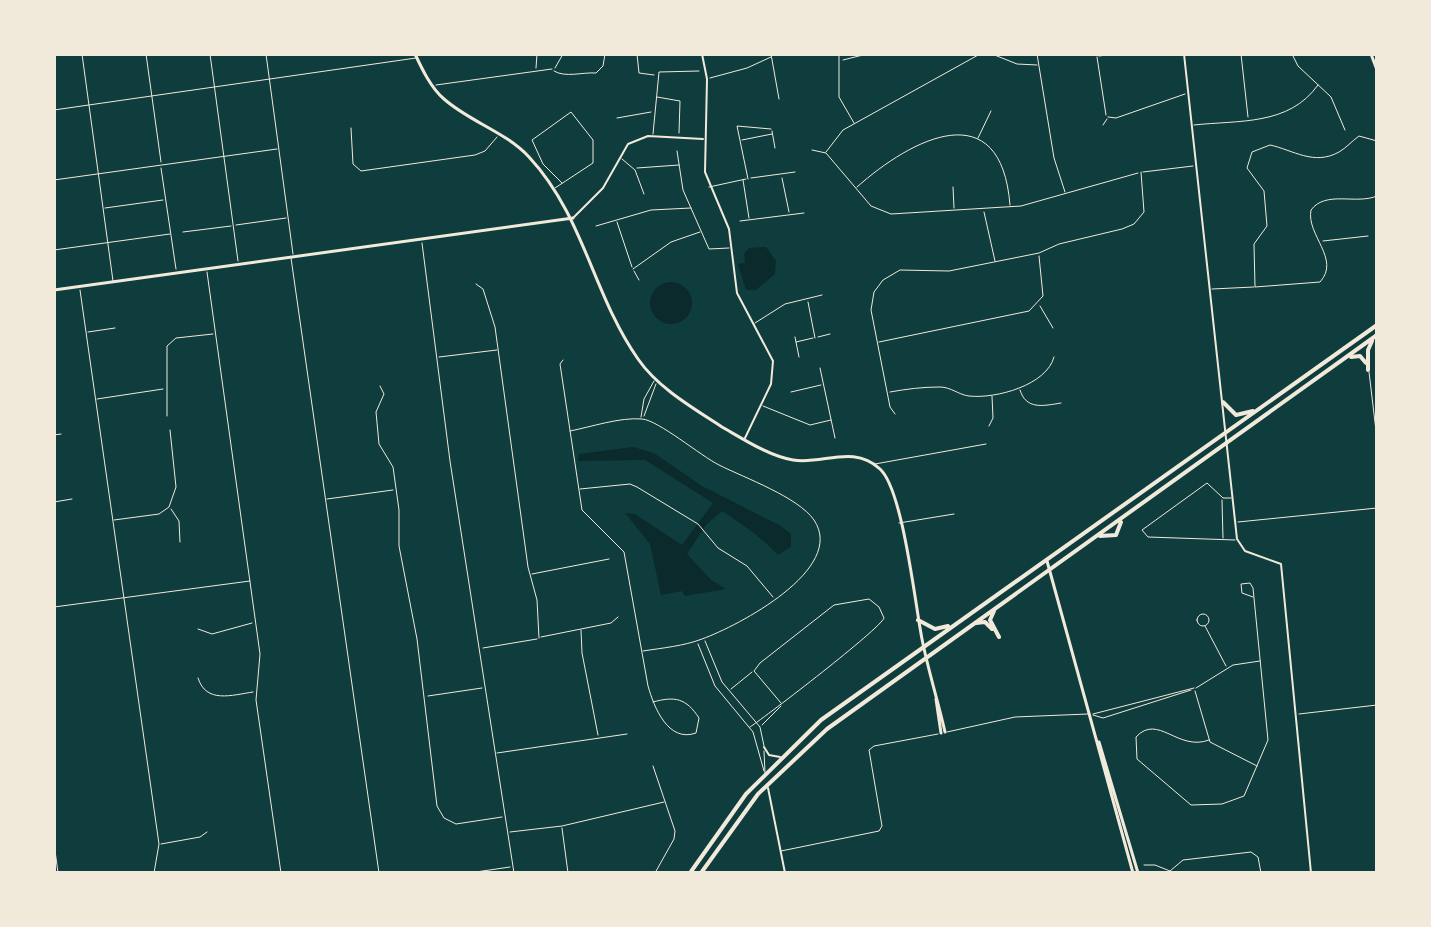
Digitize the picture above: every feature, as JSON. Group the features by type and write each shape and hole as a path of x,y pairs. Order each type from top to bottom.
{"highway":[{"path":"690,873 724,822 765,773 831,712 1377,325"},
{"path":"701,873 767,784 827,729 1376,336"},
{"path":"1368,370 1368,350 1376,336"},
{"path":"1348,358 1362,357 1368,370"},
{"path":"1223,402 1238,415 1259,409"},
{"path":"1091,540 1107,533 1116,535 1117,527 1129,513"},
{"path":"974,623 987,623 999,637 990,619 998,607"},
{"path":"918,620 937,630 958,622"}],"main road":[{"path":"1374,55 1377,70"},
{"path":"416,56 433,86 446,101 529,157 553,189 573,218 614,315 637,358 656,380 745,439 781,458 809,461 849,455 874,465 888,479 943,733"},
{"path":"54,290 573,218"},
{"path":"1046,559 1135,873"}],"street":[{"path":"82,54 113,282"},
{"path":"146,54 176,273"},
{"path":"210,54 239,265"},
{"path":"266,54 324,499 379,873"},
{"path":"536,70 537,54"},
{"path":"552,69 563,54"},
{"path":"433,86 536,70 552,69 565,75 583,71 596,73 601,70 605,54"},
{"path":"637,54 637,71 654,75"},
{"path":"702,54 707,79 704,166 709,187 729,229 734,286 769,350 773,368 771,384 745,439"},
{"path":"839,54 839,97 854,123"},
{"path":"840,60 867,54"},
{"path":"826,153 834,137 854,123 980,54"},
{"path":"992,54 1022,65 1039,65"},
{"path":"1037,54 1054,158 1066,194"},
{"path":"1092,54 1097,57 1115,54"},
{"path":"1184,54 1237,539 1245,551 1281,564 1311,873"},
{"path":"1241,54 1249,120"},
{"path":"1292,54 1298,66 1331,97 1345,130"},
{"path":"707,79 747,68 771,55 779,99"},
{"path":"54,110 416,56"},
{"path":"1097,57 1102,106 1108,117"},
{"path":"653,136 659,72 699,71"},
{"path":"1191,125 1249,120 1289,112 1306,100 1318,85"},
{"path":"1108,117 1116,118 1188,94"},
{"path":"655,97 680,101 679,133"},
{"path":"978,139 991,111"},
{"path":"553,189 593,163 593,140 572,112 567,112 534,137 532,143 546,169 553,171 562,183"},
{"path":"617,118 654,112"},
{"path":"1103,125 1108,117"},
{"path":"770,120 775,148"},
{"path":"748,179 737,126 771,129"},
{"path":"351,128 353,164 361,171 475,155 485,151 498,135"},
{"path":"739,141 772,134"},
{"path":"855,189 873,173 934,138 957,134 978,139 989,146 1004,165 1010,207"},
{"path":"573,218 600,193 628,144 653,136 704,139"},
{"path":"1255,287 1253,248 1267,226 1264,191 1247,168 1252,152 1265,145 1319,158 1338,152 1359,136 1377,141"},
{"path":"54,180 280,148"},
{"path":"812,150 826,153 871,206 884,213 1010,207 1141,172 1195,165"},
{"path":"529,157 537,151"},
{"path":"677,151 683,190 709,249 731,248"},
{"path":"620,157 635,170 644,194"},
{"path":"635,170 679,165"},
{"path":"709,187 795,172"},
{"path":"895,414 887,393 872,300 876,288 887,277 904,270 949,271 1039,253 1059,244 1134,224 1144,208 1141,172"},
{"path":"781,175 789,215"},
{"path":"743,180 750,220"},
{"path":"953,187 954,211"},
{"path":"1209,289 1320,282 1326,268 1321,241 1310,228 1309,214 1316,203 1367,200 1377,196"},
{"path":"103,208 166,200"},
{"path":"596,226 651,210 691,208"},
{"path":"983,209 995,261"},
{"path":"740,221 804,213"},
{"path":"183,232 289,218"},
{"path":"617,220 639,280"},
{"path":"633,269 671,242 702,231"},
{"path":"54,250 171,234"},
{"path":"1321,241 1368,236"},
{"path":"422,240 484,688 514,873"},
{"path":"877,343 1025,313 1039,304 1044,290 1039,253"},
{"path":"207,269 260,661 256,692 281,873"},
{"path":"631,283 642,278"},
{"path":"476,284 483,289 497,350 528,567 537,600 539,638"},
{"path":"80,287 159,844 154,873"},
{"path":"753,325 785,304 822,295"},
{"path":"808,300 815,338"},
{"path":"1039,304 1053,328"},
{"path":"86,333 115,328"},
{"path":"167,416 166,352 171,341 216,333"},
{"path":"796,342 830,334"},
{"path":"795,337 799,357"},
{"path":"437,357 497,350"},
{"path":"887,393 916,387 943,387 971,396 991,394 1042,378 1054,357"},
{"path":"563,360 560,364 582,510 624,552 653,702 677,734 696,733 699,718 683,699 671,697 653,702"},
{"path":"820,368 835,438"},
{"path":"1368,370 1377,439"},
{"path":"642,419 644,399 656,380"},
{"path":"791,392 824,385"},
{"path":"380,386 384,394 376,412 379,444 393,467 399,546 416,630 439,813 456,824 504,816"},
{"path":"1019,387 1029,404 1042,407 1061,403"},
{"path":"94,399 166,389"},
{"path":"989,426 993,418 991,394"},
{"path":"761,405 810,425 831,420"},
{"path":"570,431 642,419 658,425 689,449 801,506 812,516 820,537 816,560 774,599 743,621 705,639 643,651"},
{"path":"112,521 159,514 169,507 175,493 170,430"},
{"path":"54,435 61,434"},
{"path":"874,465 986,444"},
{"path":"1232,498 1223,498 1207,483 1142,530 1148,537 1237,539"},
{"path":"578,490 630,484 698,524 718,548 747,566 774,599"},
{"path":"324,499 396,489"},
{"path":"1223,498 1223,541"},
{"path":"54,502 72,499"},
{"path":"169,507 179,521 180,542"},
{"path":"1235,523 1377,508"},
{"path":"899,523 954,514"},
{"path":"530,574 609,559"},
{"path":"54,607 250,581"},
{"path":"1209,740 1189,744 1161,729 1148,729 1136,737 1134,750 1137,759 1191,805 1236,802 1244,796 1268,740 1253,597"},
{"path":"729,691 834,605 869,599 879,607 884,618 876,630 750,727"},
{"path":"480,649 611,623 618,617"},
{"path":"198,629 212,634 255,623"},
{"path":"1205,626 1227,668"},
{"path":"581,628 598,738"},
{"path":"705,639 715,667 729,691 760,727 765,773"},
{"path":"697,641 715,686 753,732 765,773 785,873"},
{"path":"1091,714 1103,718 1194,688 1227,668 1260,661"},
{"path":"707,671 715,667"},
{"path":"754,671 781,703"},
{"path":"198,678 204,690 215,696 256,692"},
{"path":"425,696 484,688"},
{"path":"781,851 879,831 882,826 869,750 874,746 1015,717 1091,714 1194,688"},
{"path":"1194,688 1209,740 1219,750 1259,766"},
{"path":"753,732 781,703"},
{"path":"1296,714 1377,705"},
{"path":"495,753 627,734"},
{"path":"764,747 769,755 780,757"},
{"path":"653,766 675,835 655,873"},
{"path":"507,833 562,826 664,802"},
{"path":"562,826 568,873"},
{"path":"159,844 200,837 207,832"},
{"path":"54,843 58,873"},
{"path":"1144,865 1159,866 1170,872 1183,860 1245,852 1257,856 1261,873"},
{"path":"469,873 513,867"}],"water":[{"path":"766,247 776,261 775,274 756,290 746,290 738,264 745,263 744,254 749,248"},
{"path":"671,282 686,288 692,303 686,318 671,324 656,318 650,303 656,288"},
{"path":"633,447 654,453 702,486 781,526 791,534 791,547 778,555 722,511 706,525 687,554 711,580 726,589 685,596 682,591 661,595 650,544 625,513 635,514 682,545 713,503 645,460 578,461 579,454"}]}
